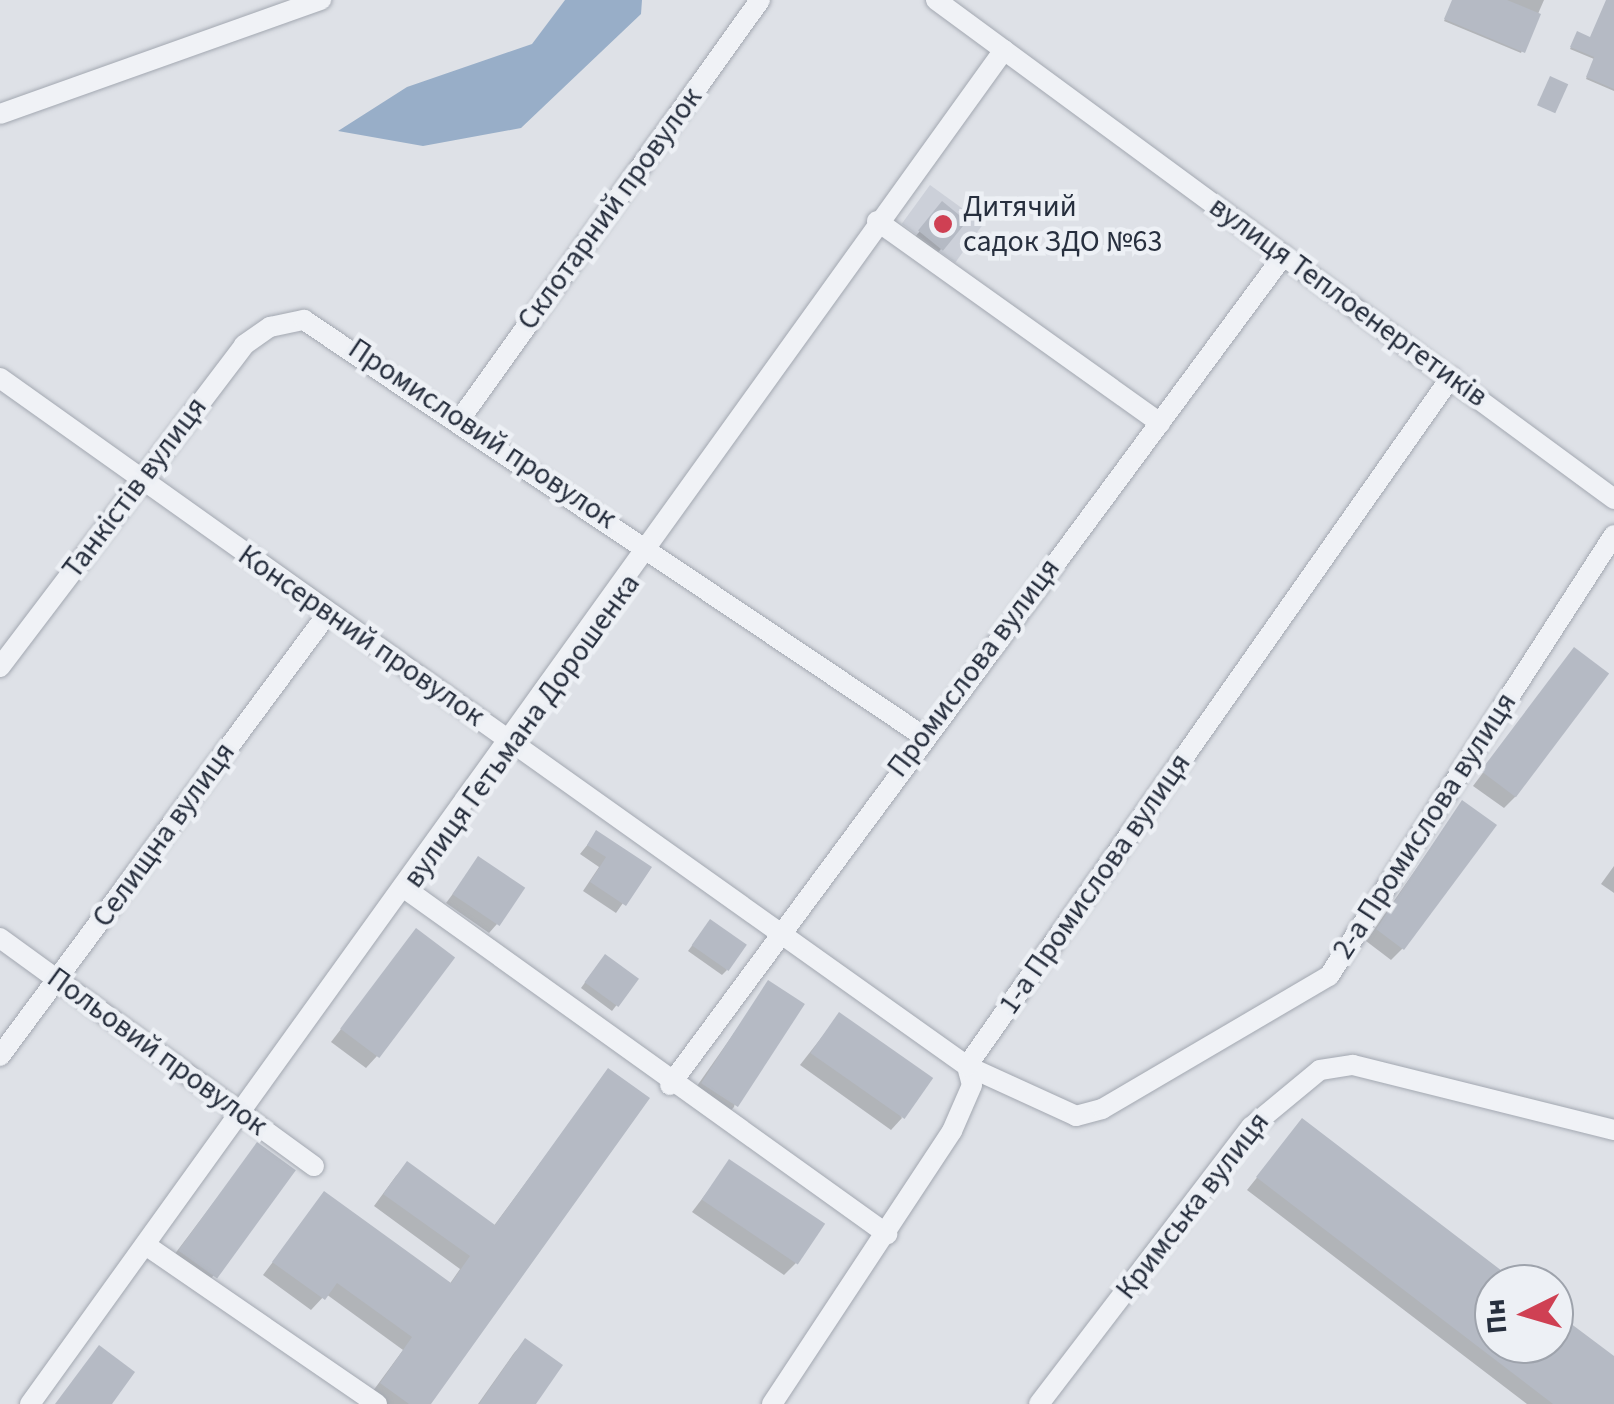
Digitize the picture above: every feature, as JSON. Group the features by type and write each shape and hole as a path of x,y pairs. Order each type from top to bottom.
{"street":[{"path":"0,114 321,0"},
{"name":"Склотарний провулок","path":"461,418 760,0"},
{"name":"вулиця Теплоенергетиків","path":"936,0 1614,499"},
{"name":"вулиця Гетьмана Дорошенка","path":"30,1404 513,744 878,221 1004,50"},
{"path":"878,221 1160,423"},
{"name":"Промислова вулиця","path":"670,1084 776,930 1284,256"},
{"name":"Промисловий провулок","path":"282,322 318,323 923,736"},
{"name":"Танкістів вулиця","path":"0,668 244,345 282,322"},
{"name":"1-а Промислова вулиця","path":"772,1404 887,1234 966,1104 968,1066 1451,377"},
{"name":"Консервний провулок","path":"0,378 968,1066"},
{"name":"2-а Промислова вулиця","path":"968,1066 1058,1112 1092,1114 1329,976 1614,534"},
{"name":"Селищна вулиця","path":"0,1056 328,613"},
{"path":"406,890 670,1084 887,1234"},
{"name":"Польовий провулок","path":"0,938 314,1166"},
{"name":"Кримська вулиця","path":"1040,1404 1251,1127 1320,1070 1352,1065 1614,1130"},
{"path":"146,1246 377,1404"}],"shaded area":[{"name":"Дитячий садок ЗДО №63","path":"930,185 983,224 955,263 902,224"}],"water":[{"path":"565,0 642,0 641,14 521,128 423,146 338,131 407,87 532,44"}],"building":[{"path":"1452,0 1507,0 1541,14 1525,53 1444,19"},
{"path":"1606,0 1614,0 1614,89 1586,77 1594,57 1570,47 1577,31 1590,37"},
{"path":"1550,76 1568,84 1555,113 1537,105"},
{"path":"942,201 967,221 943,251 918,231"},
{"path":"1574,647 1609,673 1516,797 1481,771"},
{"path":"1462,800 1497,825 1404,950 1376,929"},
{"path":"596,830 652,867 626,906 590,882 606,857 587,845"},
{"path":"478,856 525,888 500,926 452,894"},
{"path":"710,919 747,945 729,971 692,945"},
{"path":"416,928 455,957 379,1058 340,1029"},
{"path":"605,954 639,979 618,1007 584,982"},
{"path":"768,980 805,1004 738,1107 701,1083"},
{"path":"839,1012 933,1078 905,1119 810,1053"},
{"path":"608,1068 650,1098 431,1404 409,1404 380,1383 412,1337 337,1283 325,1300 272,1262 324,1191 451,1283 470,1256 383,1194 407,1161 495,1225"},
{"path":"1302,1118 1493,1264 1474,1264 1474,1344 1256,1177"},
{"path":"257,1142 296,1170 217,1279 178,1250"},
{"path":"729,1159 825,1224 798,1264 702,1200"},
{"path":"1574,1326 1614,1356 1614,1404 1553,1404 1501,1364 1574,1364"},
{"path":"525,1338 563,1365 536,1404 479,1404"},
{"path":"99,1345 135,1372 112,1404 55,1404"}],"place":[{"name":"Дитячий садок ЗДО №63","path":"943,224"}]}
